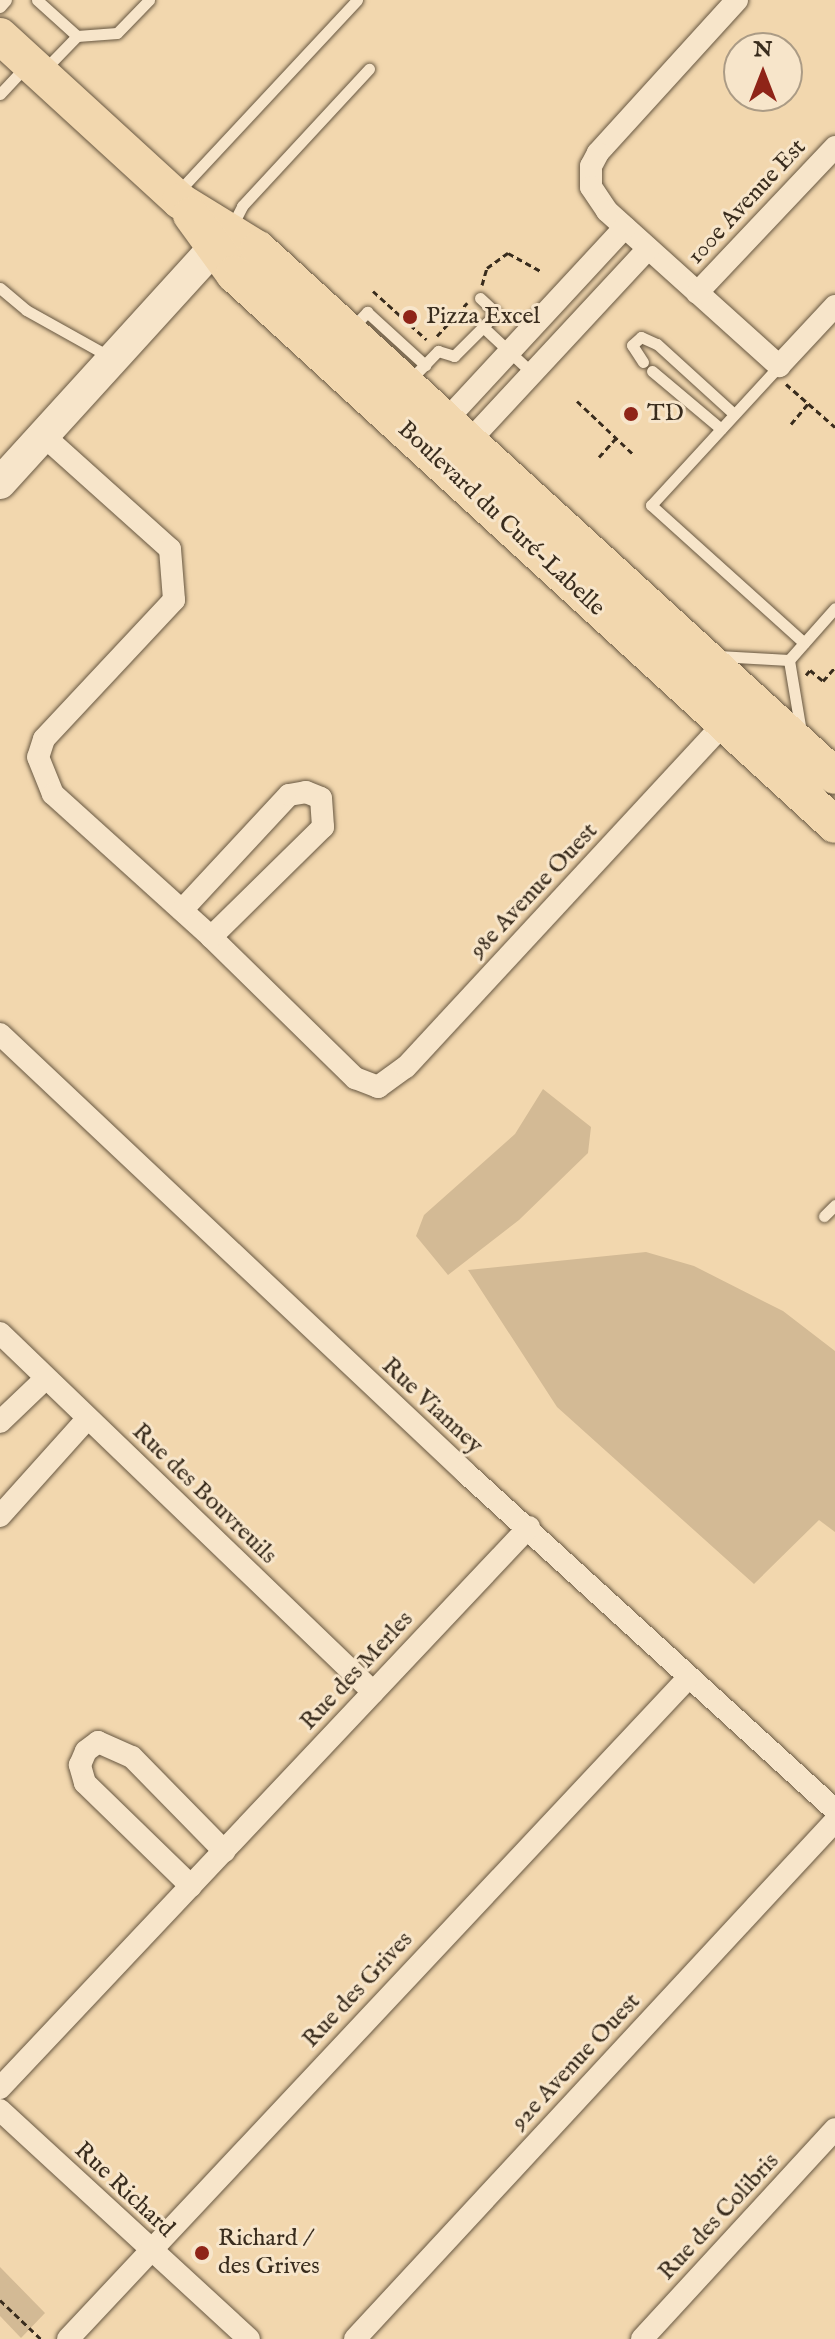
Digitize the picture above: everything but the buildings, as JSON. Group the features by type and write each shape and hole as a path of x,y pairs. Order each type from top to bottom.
{"main road":[{"name":"Boulevard du Curé-Labelle","path":"0,36 177,198 226,251 445,444 704,656 835,776"},
{"name":"Boulevard du Curé-Labelle","path":"226,251 258,249 349,331 415,375 445,444 724,724 835,825"}],"street":[{"path":"737,0 592,162 593,192 625,227 781,374 835,306"},
{"name":"100e Avenue Est","path":"697,293 835,147"},
{"path":"445,444 510,352 625,227"},
{"name":"100e Avenue Est","path":"445,444 532,373 648,249"},
{"path":"0,483 168,304 226,251"},
{"path":"44,436 170,549 174,600 44,739 38,757 53,794 211,937 323,827 321,798 306,792 289,795 182,910"},
{"name":"98e Avenue Ouest","path":"211,937 355,1078 378,1087 427,1046 749,697"},
{"name":"Rue Vianney","path":"0,1034 466,1473 529,1527 688,1678 835,1810"},
{"name":"Rue des Bouvreuils","path":"0,1333 44,1380 373,1692"},
{"path":"0,1422 44,1380"},
{"path":"0,1516 87,1419"},
{"name":"Rue des Merles","path":"0,2088 529,1527"},
{"name":"Rue des Grives","path":"68,2339 688,1678"},
{"path":"191,1886 85,1783 80,1765 86,1751 98,1742 132,1757 224,1851"},
{"name":"92e Avenue Ouest","path":"355,2339 835,1821"},
{"name":"Rue Richard","path":"0,2110 249,2339"},
{"name":"Rue des Colibris","path":"642,2339 835,2129"}],"lane":[{"path":"0,7 6,0"},
{"path":"37,0 77,36"},
{"path":"0,94 77,36 117,33 149,0"},
{"path":"177,198 357,0"},
{"path":"226,251 242,206 369,69"},
{"path":"0,288 26,310 116,361"},
{"path":"415,375 438,351 454,356 496,313 474,300"},
{"path":"483,327 532,373"},
{"path":"721,429 648,367 635,353 634,341 645,337 657,344 734,414"},
{"path":"781,374 734,414 651,505 804,643"},
{"path":"789,660 835,608"},
{"path":"704,656 789,660"},
{"path":"789,660 805,748"},
{"path":"824,1216 835,1205"}],"path":[{"path":"373,291 430,343 474,300 487,268 508,253 542,272"},
{"path":"781,374 808,404 835,427"},
{"path":"577,401 632,453"},
{"path":"791,424 808,404"},
{"path":"599,457 617,437"},
{"path":"804,678 810,670 823,681 835,667"},
{"path":"0,2300 41,2339"}],"shaded area":[{"path":"543,1089 591,1127 588,1153 519,1220 448,1275 416,1236 424,1215 515,1134"},
{"path":"646,1252 694,1266 783,1311 835,1351 835,1532 819,1520 754,1584 557,1407 468,1270"},
{"path":"0,2267 45,2313 21,2338 0,2316"}],"place":[{"name":"Pizza Excel","path":"410,317"},
{"name":"TD","path":"631,414"},
{"name":"Richard / des Grives","path":"202,2253"}]}
